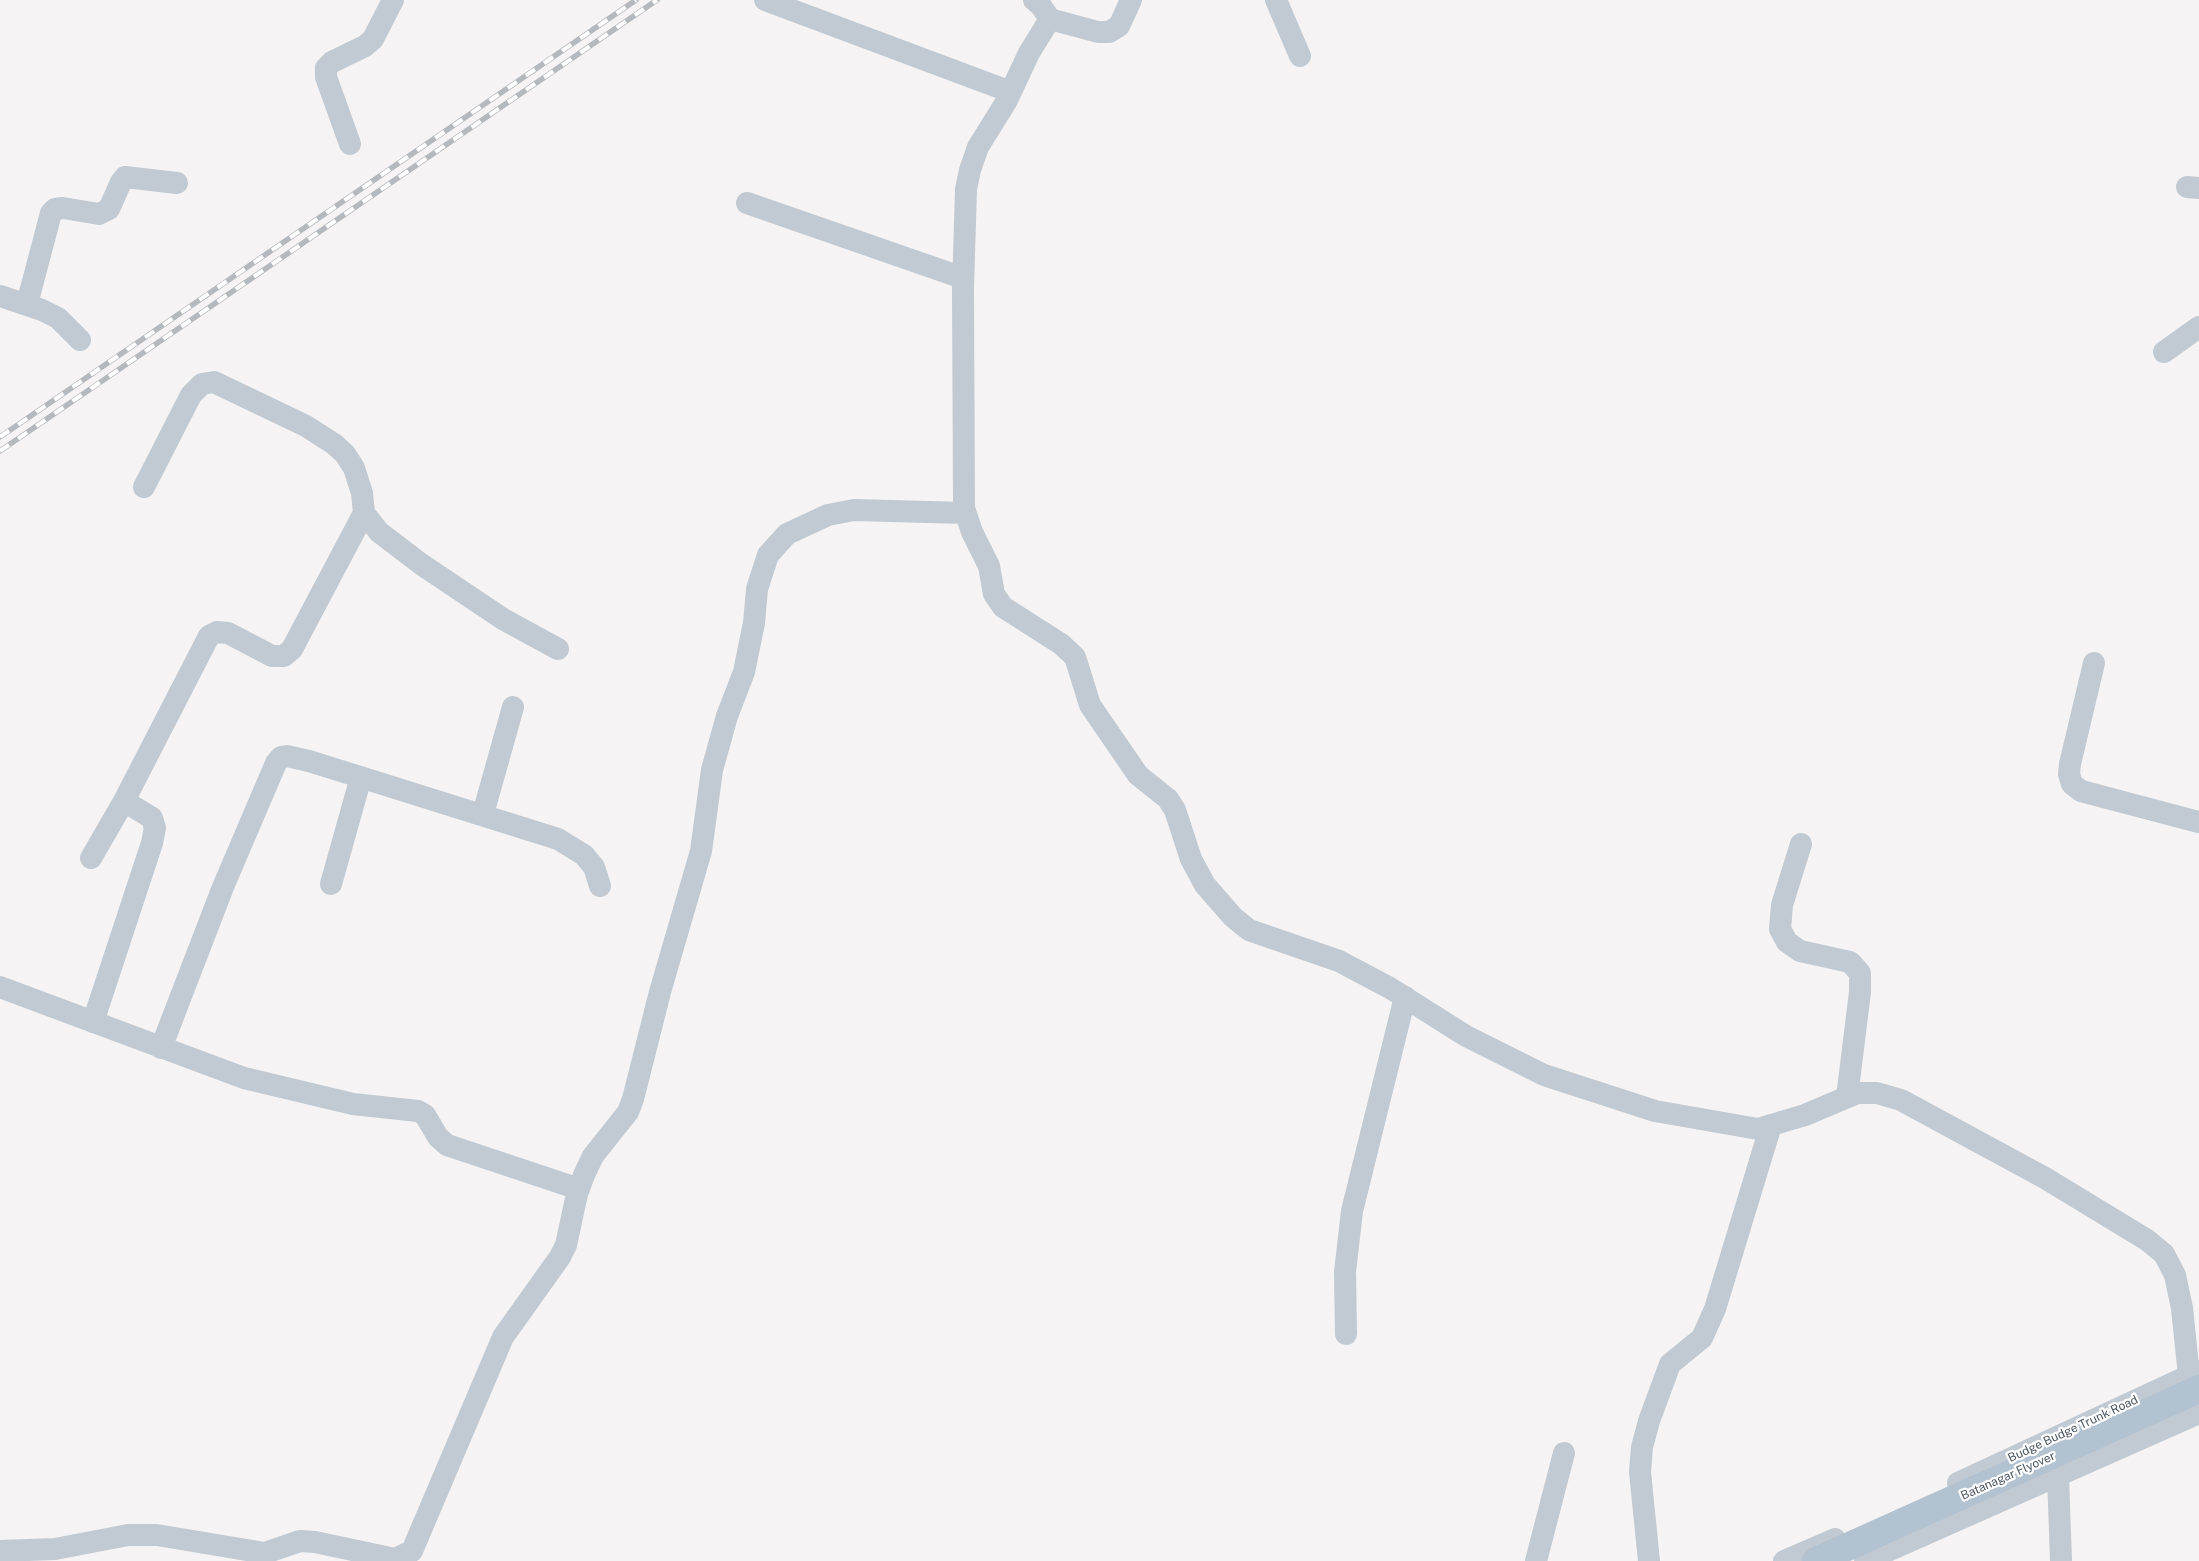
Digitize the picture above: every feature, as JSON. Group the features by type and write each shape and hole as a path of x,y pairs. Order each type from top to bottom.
{"main road":[{"name":"Batanagar Flyover","path":"1816,1561 2196,1379"}],"street":[{"path":"350,144 326,78 326,68 332,62 364,46 373,39 393,0"},
{"path":"765,0 1011,92"},
{"path":"1034,0 1050,19 1098,32 1109,32 1119,26 1132,0"},
{"path":"1276,0 1300,56"},
{"path":"1050,19 1029,53 1011,92 978,147 970,170 966,190 963,278 965,513 989,566 994,594 1003,607 1061,644 1075,657 1090,705 1138,776 1168,799 1175,810 1190,859 1205,886 1233,918 1249,930 1339,961 1405,997 1466,1036 1544,1074 1655,1111 1758,1129 1805,1115 1857,1094 1877,1094 1901,1100 2045,1178 2147,1240 2164,1254 2176,1275 2196,1379"},
{"path":"27,304 51,213 55,209 63,208 99,214 109,209 125,177 177,183"},
{"path":"747,203 963,278"},
{"path":"0,296 27,304 58,318 80,340"},
{"path":"2164,352 2199,327"},
{"path":"144,486 191,396 202,384 214,382 306,426 334,444 345,454 354,468 362,493 364,513 379,532 421,564 503,619 558,650"},
{"path":"0,1552 55,1549 128,1535 157,1535 276,1556 300,1541 315,1542 396,1559 412,1550 504,1337 560,1257 566,1245 579,1189 593,1156 628,1112 633,1099 660,992 701,850 712,770 727,716 744,672 754,623 757,589 768,555 787,534 828,515 854,510 965,513"},
{"path":"91,858 124,801 209,636 217,632 228,634 272,656 284,656 292,650 364,513"},
{"path":"2094,663 2070,764 2069,774 2072,784 2081,792 2199,822"},
{"path":"483,814 514,707"},
{"path":"161,1048 223,887 276,763 281,757 287,756 361,777 558,839 584,855 594,867 600,886"},
{"path":"332,884 361,777"},
{"path":"93,1022 152,843 155,828 152,818 124,801"},
{"path":"1801,844 1782,905 1780,929 1787,942 1800,951 1850,962 1860,973 1860,992 1847,1097"},
{"path":"0,987 244,1078 353,1104 418,1111 425,1115 438,1136 447,1145 579,1189"},
{"path":"1346,1334 1345,1272 1352,1211 1405,997"},
{"path":"1649,1561 1640,1472 1642,1447 1648,1421 1670,1364 1702,1338 1712,1316 1771,1126"},
{"name":"Budge Budge Trunk Road","path":"1784,1561 2196,1379"},
{"path":"1865,1561 2199,1413"},
{"path":"1536,1561 1564,1453"},
{"path":"2058,1476 2061,1561"}],"railway":[{"path":"0,437 636,0"},
{"path":"0,451 657,0"}]}
